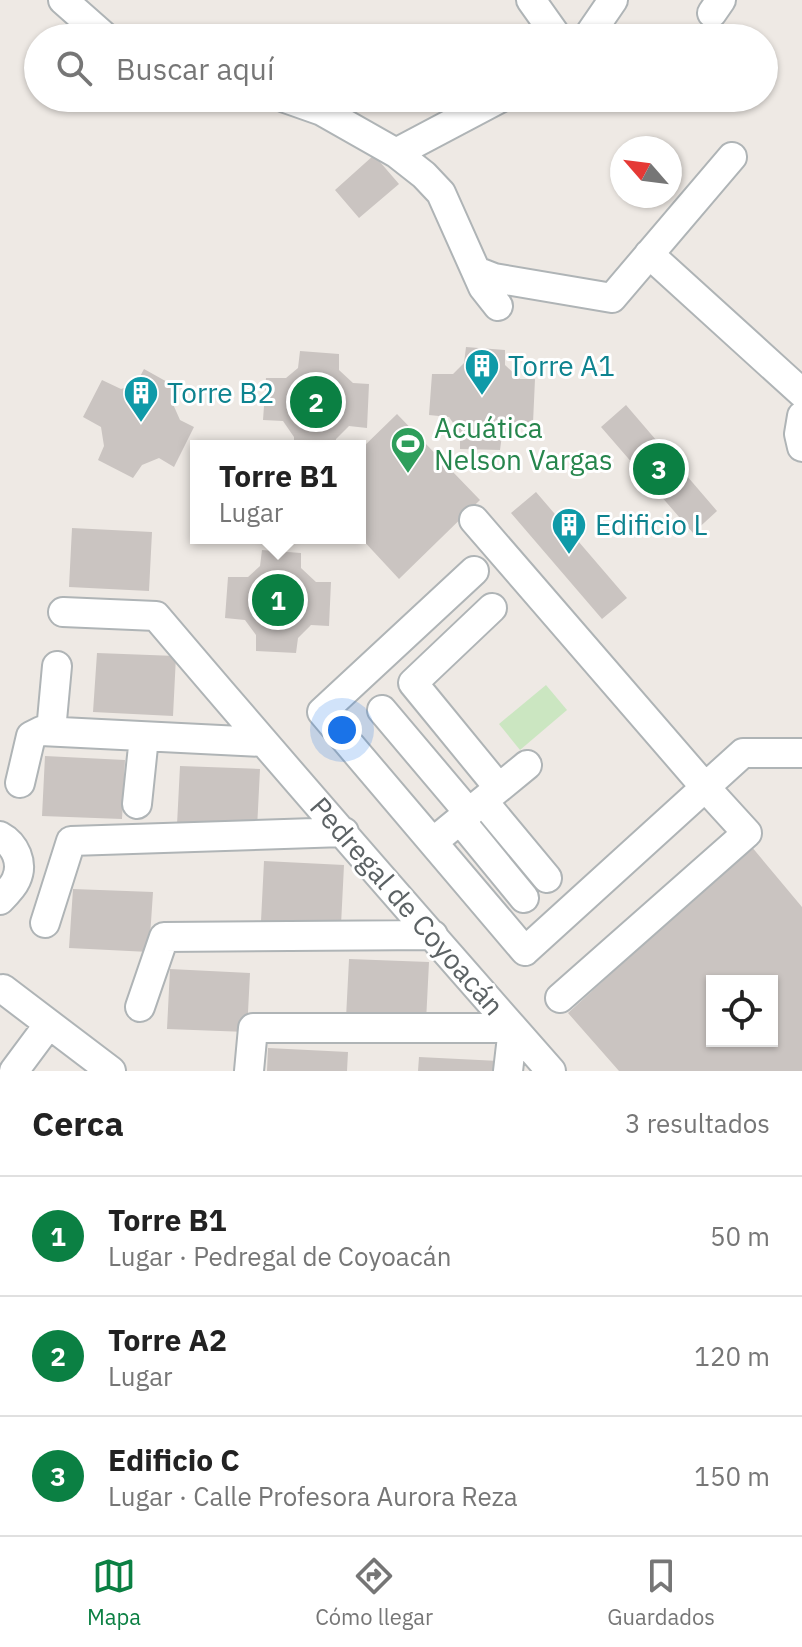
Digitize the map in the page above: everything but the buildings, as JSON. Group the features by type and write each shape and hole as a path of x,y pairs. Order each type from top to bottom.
{"street":[{"path":"63,0 90,24"},
{"path":"531,0 548,24"},
{"path":"597,24 613,0"},
{"path":"324,112 396,153 441,193 491,291 494,278 612,298 732,157"},
{"path":"396,153 474,112"},
{"path":"649,254 802,393"},
{"path":"802,416 799,434 802,447"},
{"path":"474,520 747,833 560,998"},
{"path":"474,571 322,712 525,951 743,753 802,753"},
{"path":"492,608 413,683 524,898"},
{"name":"Pedregal de Coyoacán","path":"63,612 156,616 551,1071"},
{"path":"51,731 57,666"},
{"path":"382,710 547,878"},
{"path":"20,783 31,736 41,731 263,742"},
{"path":"137,804 144,737"},
{"path":"433,842 527,765"},
{"path":"45,923 71,841 344,832"},
{"path":"0,836 9,841 19,858 17,879 0,900"},
{"path":"140,1007 164,937 433,935"},
{"path":"3,989 98,1067"},
{"path":"14,1071 49,1024"},
{"path":"249,1071 253,1028 513,1028 508,1071"}],"green space":[{"path":"546,685 567,710 520,750 499,724"}],"place":[{"name":"Torre A1","path":"482,397"},
{"name":"Torre A2","path":"316,402"},
{"name":"Torre B2","path":"141,424"},
{"name":"Edificio C","path":"659,469"},
{"name":"Acuática Nelson Vargas","path":"408,475"},
{"name":"Edificio L","path":"569,556"},
{"name":"Torre B1","path":"278,600"}]}
